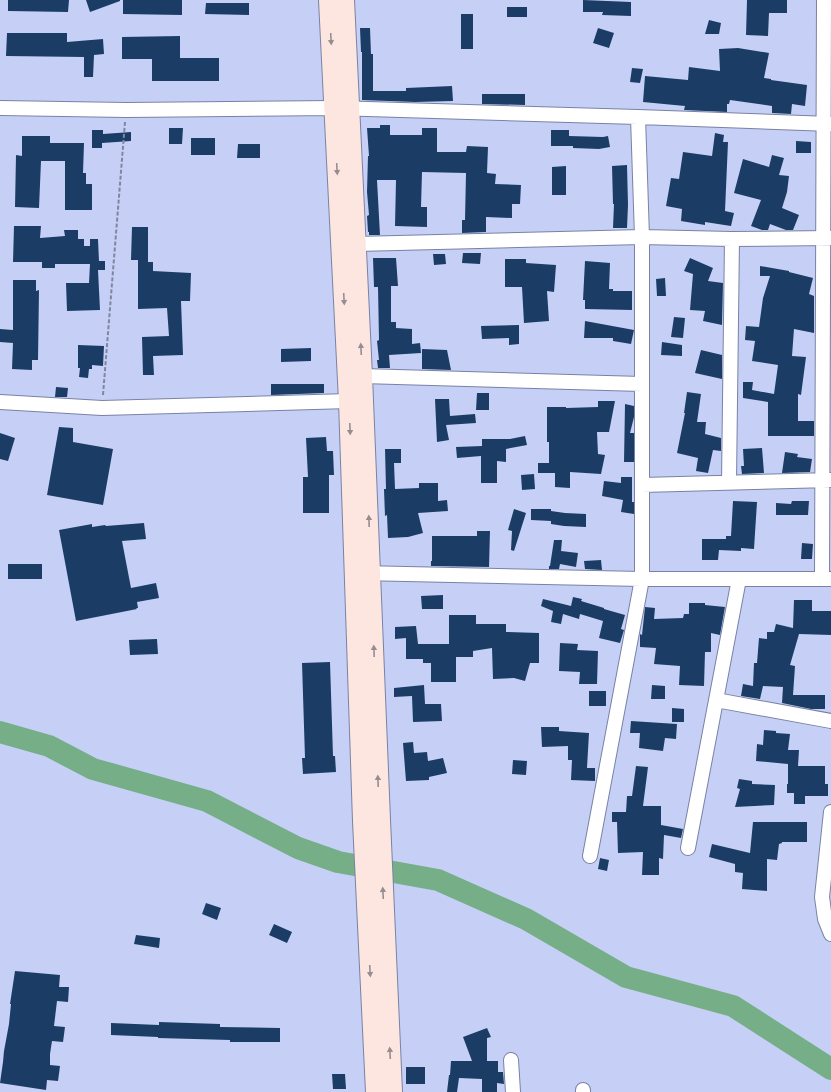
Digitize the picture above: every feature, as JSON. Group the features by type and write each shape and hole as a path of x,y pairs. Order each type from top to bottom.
{"main road":[{"path":"329,0 356,244 362,376 362,573 371,820 377,932 392,1092"},
{"path":"344,0 342,108 349,401 362,573"},
{"path":"376,1092 377,932"}],"street":[{"path":"362,573 642,579 827,579 827,124 824,0"},
{"path":"0,108 126,110 342,108 827,124"},
{"path":"590,856 642,579 642,237 638,117"},
{"path":"356,244 642,237 732,239 827,238"},
{"path":"729,482 732,239"},
{"path":"362,376 642,384"},
{"path":"0,402 102,408 349,401"},
{"path":"642,485 827,480"},
{"path":"688,848 739,578"},
{"path":"716,700 831,721"},
{"path":"831,812 822,897 825,919 831,934"},
{"path":"512,1060 513,1092"}],"path":[{"path":"102,408 126,110"}],"building":[{"path":"8,0 69,0 68,12 8,11"},
{"path":"86,0 120,0 120,1 90,12"},
{"path":"123,0 182,0 182,15 123,14"},
{"path":"583,0 631,2 631,16 602,15 603,12 583,12"},
{"path":"747,0 787,0 787,13 769,13 768,36 746,35"},
{"path":"206,3 249,3 249,15 205,14"},
{"path":"507,7 527,7 527,17 507,17"},
{"path":"461,14 473,14 473,49 461,49"},
{"path":"709,20 721,23 719,34 705,34"},
{"path":"360,28 370,28 371,54 373,54 373,91 406,91 406,88 452,86 453,101 415,102 362,100 362,52"},
{"path":"598,28 614,33 609,48 593,43"},
{"path":"7,33 67,33 67,42 103,39 104,54 94,55 93,77 84,77 84,57 6,56"},
{"path":"180,36 180,58 219,58 219,81 152,81 152,59 122,59 122,37"},
{"path":"738,48 769,53 764,78 807,85 805,106 792,104 791,114 772,113 772,106 730,100 729,104 727,104 727,112 684,110 685,106 643,102 645,76 688,80 689,67 720,71 719,49"},
{"path":"632,68 643,69 640,83 630,82"},
{"path":"482,94 525,94 525,105 482,104"},
{"path":"380,125 390,125 390,135 422,135 422,128 437,128 437,152 466,152 467,146 488,147 487,173 496,174 495,184 521,185 520,204 512,204 512,218 486,217 486,232 462,233 462,220 465,220 466,173 422,172 421,207 427,207 427,227 395,226 396,180 377,180 380,235 369,235 367,216 369,215 367,192 369,156 367,128 380,128"},
{"path":"169,128 183,128 182,144 169,144"},
{"path":"92,130 103,130 103,134 131,132 131,141 102,143 102,148 92,148"},
{"path":"551,130 569,130 569,136 608,136 610,147 599,149 573,148 573,146 551,146"},
{"path":"715,133 724,135 723,142 728,142 725,211 734,213 731,226 705,222 705,225 681,221 682,209 666,206 671,178 679,179 683,152 712,156"},
{"path":"22,136 50,136 50,143 84,143 83,173 86,173 86,184 92,184 92,210 65,210 65,161 41,161 39,208 15,207 16,155 22,156"},
{"path":"191,138 215,138 215,155 191,155"},
{"path":"796,141 811,142 811,153 796,153"},
{"path":"238,144 260,144 260,158 237,158"},
{"path":"772,155 784,158 779,175 789,176 787,192 782,208 799,215 793,230 786,230 770,224 768,230 762,230 751,226 761,200 734,193 743,159 769,167"},
{"path":"627,165 627,228 613,228 614,204 612,166"},
{"path":"566,166 566,195 552,195 552,167"},
{"path":"14,226 41,226 40,238 65,236 64,230 78,230 78,239 84,239 84,246 90,246 90,239 98,239 99,261 105,261 105,270 98,270 100,310 67,311 66,283 89,283 90,264 55,264 55,268 42,268 42,262 13,262"},
{"path":"132,227 148,227 148,262 153,262 153,271 191,273 190,301 181,301 183,355 153,356 154,375 143,375 142,337 169,336 167,308 138,309 138,260 131,260"},
{"path":"463,253 481,253 480,264 462,263"},
{"path":"433,254 445,254 446,264 434,265"},
{"path":"373,258 396,258 398,286 391,286 391,322 396,322 396,328 412,329 412,344 420,343 421,353 389,355 390,368 378,368 378,287 374,287"},
{"path":"690,258 713,268 708,281 723,283 722,325 703,321 705,311 690,310 693,274 684,271"},
{"path":"505,259 526,259 526,263 556,265 554,292 547,291 549,321 524,323 522,287 505,287"},
{"path":"585,261 610,263 609,289 613,289 613,291 632,291 632,310 585,309 585,300 583,300"},
{"path":"760,266 789,271 813,278 809,294 814,296 814,333 794,329 792,356 806,357 801,395 798,394 798,421 814,421 814,436 768,436 768,402 743,398 743,382 753,382 752,390 774,394 778,365 752,361 755,341 745,340 746,326 759,327 763,298 770,276 760,276"},
{"path":"665,278 666,296 657,296 656,279"},
{"path":"13,280 36,280 36,291 39,290 38,360 32,360 32,370 12,369 13,343 0,342 0,329 13,330"},
{"path":"674,317 685,318 683,338 671,337"},
{"path":"585,321 634,330 631,344 613,341 613,338 584,338"},
{"path":"519,325 519,344 509,345 509,338 482,339 481,326"},
{"path":"662,342 682,345 682,356 661,355"},
{"path":"78,345 104,346 103,366 92,365 92,369 89,369 88,378 79,377 80,368 78,368"},
{"path":"311,348 311,361 281,362 281,349"},
{"path":"422,349 447,350 451,370 422,369"},
{"path":"701,350 722,355 722,379 695,373"},
{"path":"271,384 324,384 324,393 271,395"},
{"path":"56,387 68,388 67,397 55,397"},
{"path":"687,392 701,394 697,422 706,422 705,434 721,438 721,451 713,450 708,473 696,471 698,458 677,453 685,413"},
{"path":"477,393 489,393 489,410 476,410"},
{"path":"435,399 449,399 450,416 475,414 476,423 446,425 449,440 437,442"},
{"path":"598,401 615,401 609,432 597,432 598,454 605,455 601,474 570,472 570,488 555,487 555,473 538,473 538,463 549,463 549,442 547,442 547,407 598,407"},
{"path":"625,404 634,406 634,417 630,433 634,433 634,462 624,462"},
{"path":"59,427 73,428 73,442 113,449 103,505 47,495"},
{"path":"0,433 15,438 8,461 0,459"},
{"path":"525,436 527,445 506,449 506,462 497,461 497,483 481,483 481,456 457,458 456,447 482,446 482,439 510,439"},
{"path":"326,437 327,451 333,451 334,475 329,475 329,513 303,513 303,477 308,477 306,438"},
{"path":"762,448 764,473 742,474 741,466 744,466 743,449"},
{"path":"385,449 401,449 401,463 394,463 395,489 419,488 419,483 438,483 438,501 447,500 448,511 418,513 423,533 408,537 388,538 387,515 385,516 384,489 386,489"},
{"path":"785,452 798,454 797,457 812,459 810,472 782,473"},
{"path":"534,474 535,489 522,490 521,475"},
{"path":"621,477 632,477 632,502 634,502 634,514 621,512 623,500 602,496 604,481 621,483"},
{"path":"733,501 757,502 754,549 741,548 741,551 719,550 718,560 702,560 702,539 726,539 726,536 731,536"},
{"path":"792,501 809,501 808,515 776,515 776,503 791,504"},
{"path":"514,509 526,513 514,551 511,550 512,531 508,530"},
{"path":"531,509 551,509 551,511 565,513 586,514 586,527 564,526 551,524 551,521 531,520"},
{"path":"144,523 146,539 122,541 131,588 156,583 159,598 137,602 137,609 76,621 59,530 92,524 92,527"},
{"path":"477,531 490,531 489,567 431,566 432,536 477,536"},
{"path":"554,540 562,540 561,551 578,553 576,567 560,564 559,569 549,569"},
{"path":"802,543 813,544 812,559 801,559"},
{"path":"601,560 602,570 585,569 584,561"},
{"path":"8,564 42,564 42,579 8,579"},
{"path":"443,595 443,609 422,609 421,596"},
{"path":"573,597 625,615 621,629 624,630 620,643 599,638 603,621 580,614 579,619 563,614 561,624 551,622 553,611 541,606 543,599 571,606"},
{"path":"794,600 812,600 812,611 831,611 831,635 799,634 790,665 795,666 793,695 825,695 825,709 811,709 782,703 783,687 763,686 760,699 741,696 743,684 753,686 754,663 757,663 759,638 767,639 767,632 774,632 776,624 793,628"},
{"path":"689,603 705,603 705,605 725,607 720,635 711,633 711,652 705,652 704,686 679,685 680,666 654,664 656,648 640,647 640,634 642,635 645,607 655,608 654,619 683,618 684,614 689,614"},
{"path":"449,615 476,615 476,624 506,624 506,632 539,633 539,663 530,663 525,681 514,678 493,679 492,648 473,651 473,657 456,657 456,682 431,682 431,663 423,663 423,659 406,659 406,638 395,639 395,627 416,626 418,644 449,644"},
{"path":"157,639 158,654 130,655 129,640"},
{"path":"560,643 578,644 577,650 598,651 597,684 579,684 580,672 559,671"},
{"path":"330,662 333,756 335,756 336,772 303,774 302,758 305,758 302,663"},
{"path":"424,685 425,704 441,704 442,721 413,722 412,696 394,697 394,688"},
{"path":"652,685 665,686 665,699 651,699"},
{"path":"589,691 606,691 606,706 589,706"},
{"path":"672,708 684,709 684,722 672,722"},
{"path":"631,721 677,724 676,739 665,738 663,751 639,748 640,733 630,733"},
{"path":"541,727 559,727 559,731 589,733 587,768 595,768 595,781 571,780 572,760 568,760 568,746 542,747"},
{"path":"764,730 790,734 788,750 799,750 798,766 825,766 825,784 828,784 828,796 805,796 805,804 794,804 794,793 787,793 788,764 756,761 757,744 763,745"},
{"path":"413,742 414,753 427,752 428,761 443,758 447,773 429,777 429,780 406,781 403,743"},
{"path":"513,760 527,761 526,775 512,774"},
{"path":"636,766 648,767 643,806 661,806 661,825 683,829 681,838 664,835 663,859 659,858 659,875 642,875 643,852 618,853 617,822 612,822 612,812 626,812 627,796 632,796"},
{"path":"739,779 752,781 752,784 775,785 774,805 735,807 740,789 737,788"},
{"path":"753,822 807,822 807,842 782,842 779,844 777,860 767,859 767,891 742,889 743,873 735,872 735,864 709,857 712,844 750,853"},
{"path":"600,858 609,860 607,871 598,869"},
{"path":"206,903 221,908 217,920 202,914"},
{"path":"274,924 292,932 287,943 269,935"},
{"path":"136,935 160,938 159,948 134,944"},
{"path":"15,971 60,975 59,987 69,987 68,1002 57,1001 54,1026 65,1027 63,1042 52,1041 50,1054 50,1065 60,1066 58,1081 47,1080 46,1090 0,1083"},
{"path":"159,1022 220,1024 220,1027 280,1028 280,1042 230,1042 230,1040 111,1035 111,1023 159,1025"},
{"path":"487,1028 491,1037 487,1038 487,1061 498,1061 498,1072 503,1072 504,1084 497,1083 497,1092 482,1092 482,1079 459,1078 457,1092 447,1092 451,1061 472,1061 463,1037"},
{"path":"406,1067 425,1067 425,1084 406,1084"},
{"path":"332,1074 345,1074 346,1089 333,1089"}],"waterway":[{"path":"0,732 49,746 93,769 207,801 298,848 338,862 438,880 526,919 626,977 733,1006 831,1069"}]}
